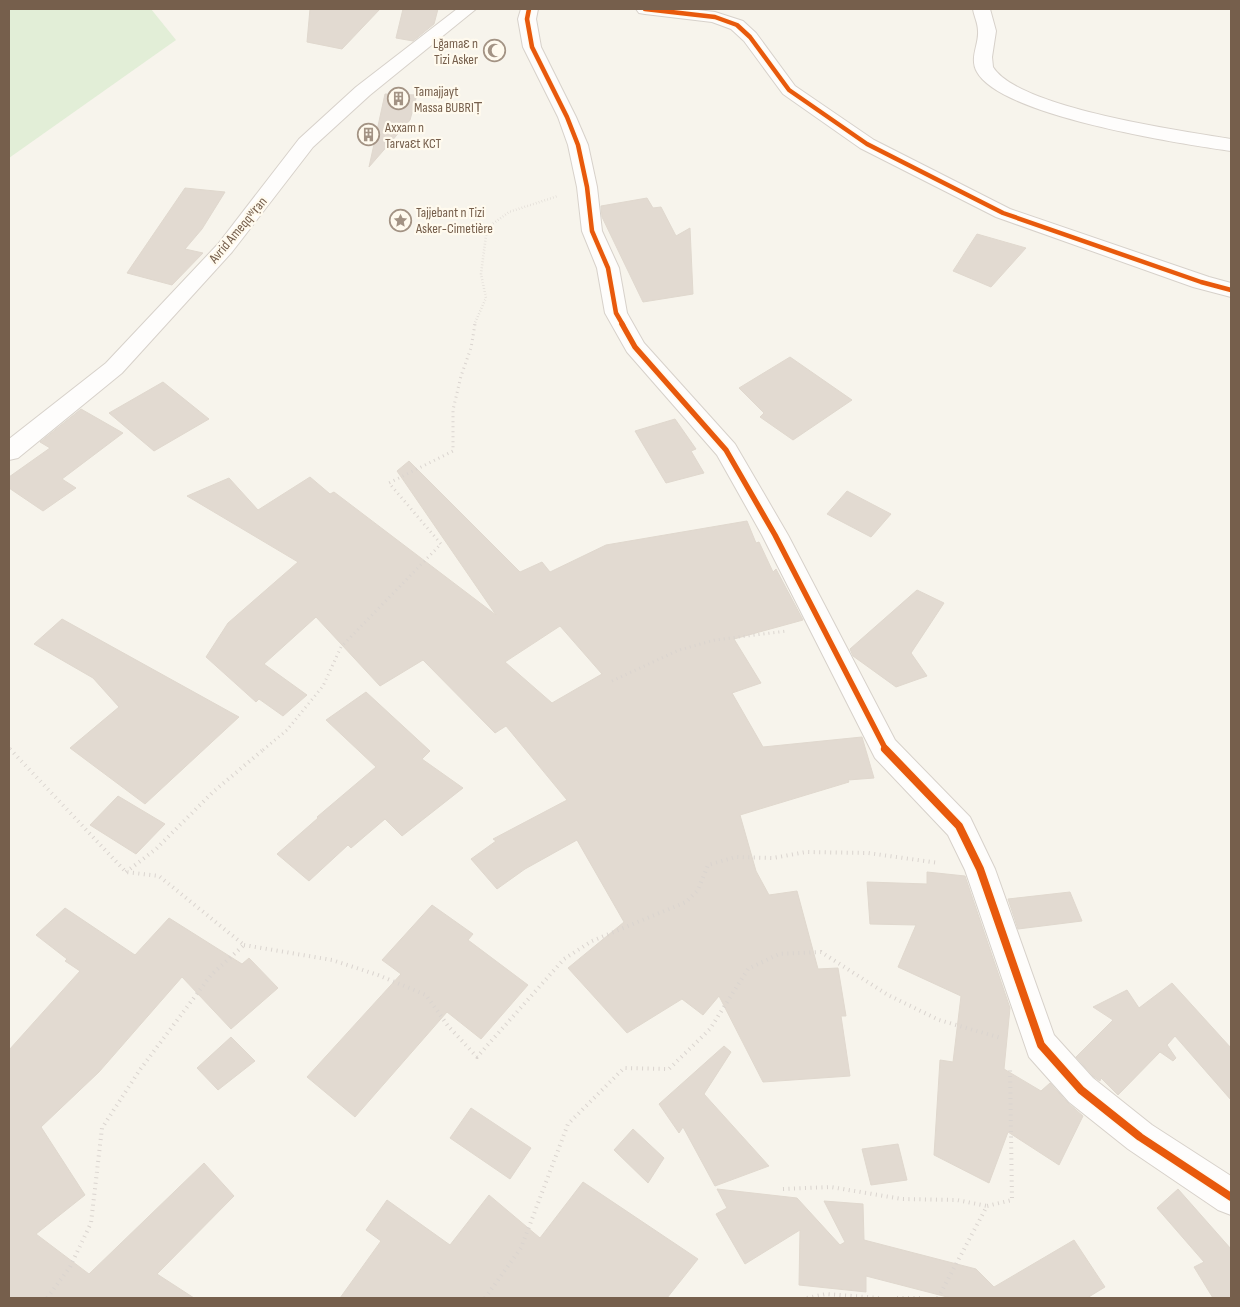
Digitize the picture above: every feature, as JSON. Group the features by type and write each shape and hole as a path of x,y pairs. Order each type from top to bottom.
{"street":[{"name":"Avrid Ameqqʷṛan","path":"9,452 114,368 225,248 306,143 364,91 467,9"},
{"path":"529,9 527,19 532,47 568,117 578,145 587,187 592,231 608,268 616,313 635,347 726,450 775,535 885,749 959,826 980,869 1025,1043 1140,1137 1231,1197"},
{"path":"645,9 715,17 737,24 750,37 788,90 867,144 1003,213 1200,282 1231,290"},
{"path":"981,9 987,30 982,63 985,71 1000,86 1011,92 1116,125 1231,145"},
{"path":"1200,282 1231,303"}],"path":[{"path":"126,872 156,849 213,792 287,730 324,686 341,647 441,544 389,483 452,451 454,410 457,393 471,348 474,326 486,298 481,274 488,228 509,212 587,187"},
{"path":"612,681 679,650 715,640 822,626"},
{"path":"9,748 126,872 159,876 244,945 332,960 378,975 426,995 448,1026 477,1057 564,959 592,941 686,902 698,890 708,865 736,857 774,858 806,852 823,852 868,853 980,869"},
{"path":"47,1298 70,1267 91,1223 102,1128 139,1071 211,975 244,945"},
{"path":"485,1298 521,1248 568,1124 624,1068 669,1069 710,1029 748,969 780,954 821,952 888,995 939,1020 1025,1043 1012,1200 987,1206 956,1200 902,1199 831,1187 783,1188"},
{"path":"938,1298 987,1206"},
{"path":"807,1298 826,1294 878,1298"},
{"path":"897,1298 923,1298"}],"green space":[{"path":"9,9 151,9 176,40 9,158"}],"building":[{"path":"310,9 380,9 342,49 307,42"},
{"path":"403,9 438,9 434,24 413,41 396,38"},
{"path":"385,94 417,95 410,120 369,167"},
{"path":"185,188 225,192 202,229 185,249 203,253 172,285 127,273"},
{"path":"647,198 653,208 661,207 676,236 690,228 693,294 643,302 602,217 601,206"},
{"path":"977,234 1026,248 991,287 953,271"},
{"path":"790,357 852,400 793,440 760,417 764,413 739,388"},
{"path":"163,382 209,419 154,451 109,413"},
{"path":"81,409 123,433 62,479 76,488 43,511 9,488 9,477 50,448 40,442"},
{"path":"675,419 696,449 691,451 704,473 666,483 635,431"},
{"path":"409,461 520,572 542,562 550,572 606,545 747,521 756,543 759,542 773,572 776,569 803,620 734,639 761,683 732,693 763,747 862,737 874,778 848,780 849,782 740,815 756,871 769,895 797,891 818,969 838,968 846,1016 841,1016 850,1076 763,1082 719,996 703,1015 682,999 627,1033 568,968 624,922 577,840 525,869 497,889 471,859 496,841 493,839 567,800 506,726 495,733 423,660 380,686 316,617 264,664 307,695 283,716 259,699 256,702 206,657 228,623 298,562 187,496 229,478 258,510 310,477 330,494 334,492 496,615 397,471","holes":["560,626 602,674 552,703 505,662"]},
{"path":"847,491 891,514 871,537 827,514"},
{"path":"917,590 944,603 911,653 927,676 896,687 853,656 850,649"},
{"path":"62,619 239,717 145,804 70,748 119,707 93,678 34,644"},
{"path":"366,692 430,751 422,759 463,788 402,836 385,819 351,848 348,845 309,881 277,854 376,767 326,720"},
{"path":"118,796 165,824 136,854 90,825"},
{"path":"927,872 965,876 1010,1008 1004,1069 1041,1091 1050,1083 1083,1116 1059,1165 1008,1132 989,1183 934,1155 940,1060 953,1062 961,996 898,967 916,925 870,924 867,882 927,884"},
{"path":"1070,892 1082,921 1018,929 1008,899"},
{"path":"432,905 473,934 468,940 528,985 481,1039 447,1012 355,1117 307,1077 401,974 382,960"},
{"path":"65,908 135,955 169,918 242,964 249,958 278,988 231,1029 182,977 99,1072 41,1127 85,1195 36,1234 89,1274 204,1163 234,1196 157,1274 194,1298 9,1298 9,1050 80,971 65,961 67,959 36,935"},
{"path":"1172,983 1231,1048 1231,1100 1175,1036 1167,1045 1176,1058 1173,1061 1160,1052 1118,1095 1101,1078 1100,1081 1094,1077 1076,1057 1113,1020 1093,1007 1127,990 1139,1008"},
{"path":"231,1037 255,1061 218,1090 197,1068"},
{"path":"724,1046 731,1052 704,1094 769,1166 715,1186 683,1127 679,1133 659,1104"},
{"path":"471,1108 531,1148 510,1179 450,1138"},
{"path":"633,1129 664,1158 648,1183 614,1150"},
{"path":"898,1144 907,1180 871,1185 862,1149"},
{"path":"583,1182 698,1259 667,1298 340,1298 381,1241 366,1230 387,1200 450,1245 489,1195 540,1238"},
{"path":"717,1189 797,1198 840,1245 845,1242 824,1201 863,1204 864,1240 976,1269 994,1287 1074,1240 1105,1287 1087,1298 951,1298 866,1276 866,1292 799,1285 800,1230 745,1264 716,1214 727,1208"},
{"path":"1178,1189 1231,1249 1231,1298 1213,1298 1194,1267 1204,1262 1157,1208"}],"cycle path":[{"path":"529,9 527,19 532,47 567,117 578,145 587,187 592,231 608,268 616,313 635,347 726,450 775,535 885,749 959,826 980,869 1041,1045 1081,1090 1140,1137 1231,1197"},
{"path":"645,9 715,17 737,25 750,37 789,90 867,144 1003,213 1201,282 1231,290"}],"place":[{"name":"Lǧamaɛ n Tizi Asker","path":"494,51"},
{"name":"Tamajjayt Massa BUBRIṬ","path":"398,99"},
{"name":"Axxam n Tarvaɛt KCT","path":"369,135"},
{"name":"Tajjebant n Tizi Asker-Cimetière","path":"400,220"}]}
